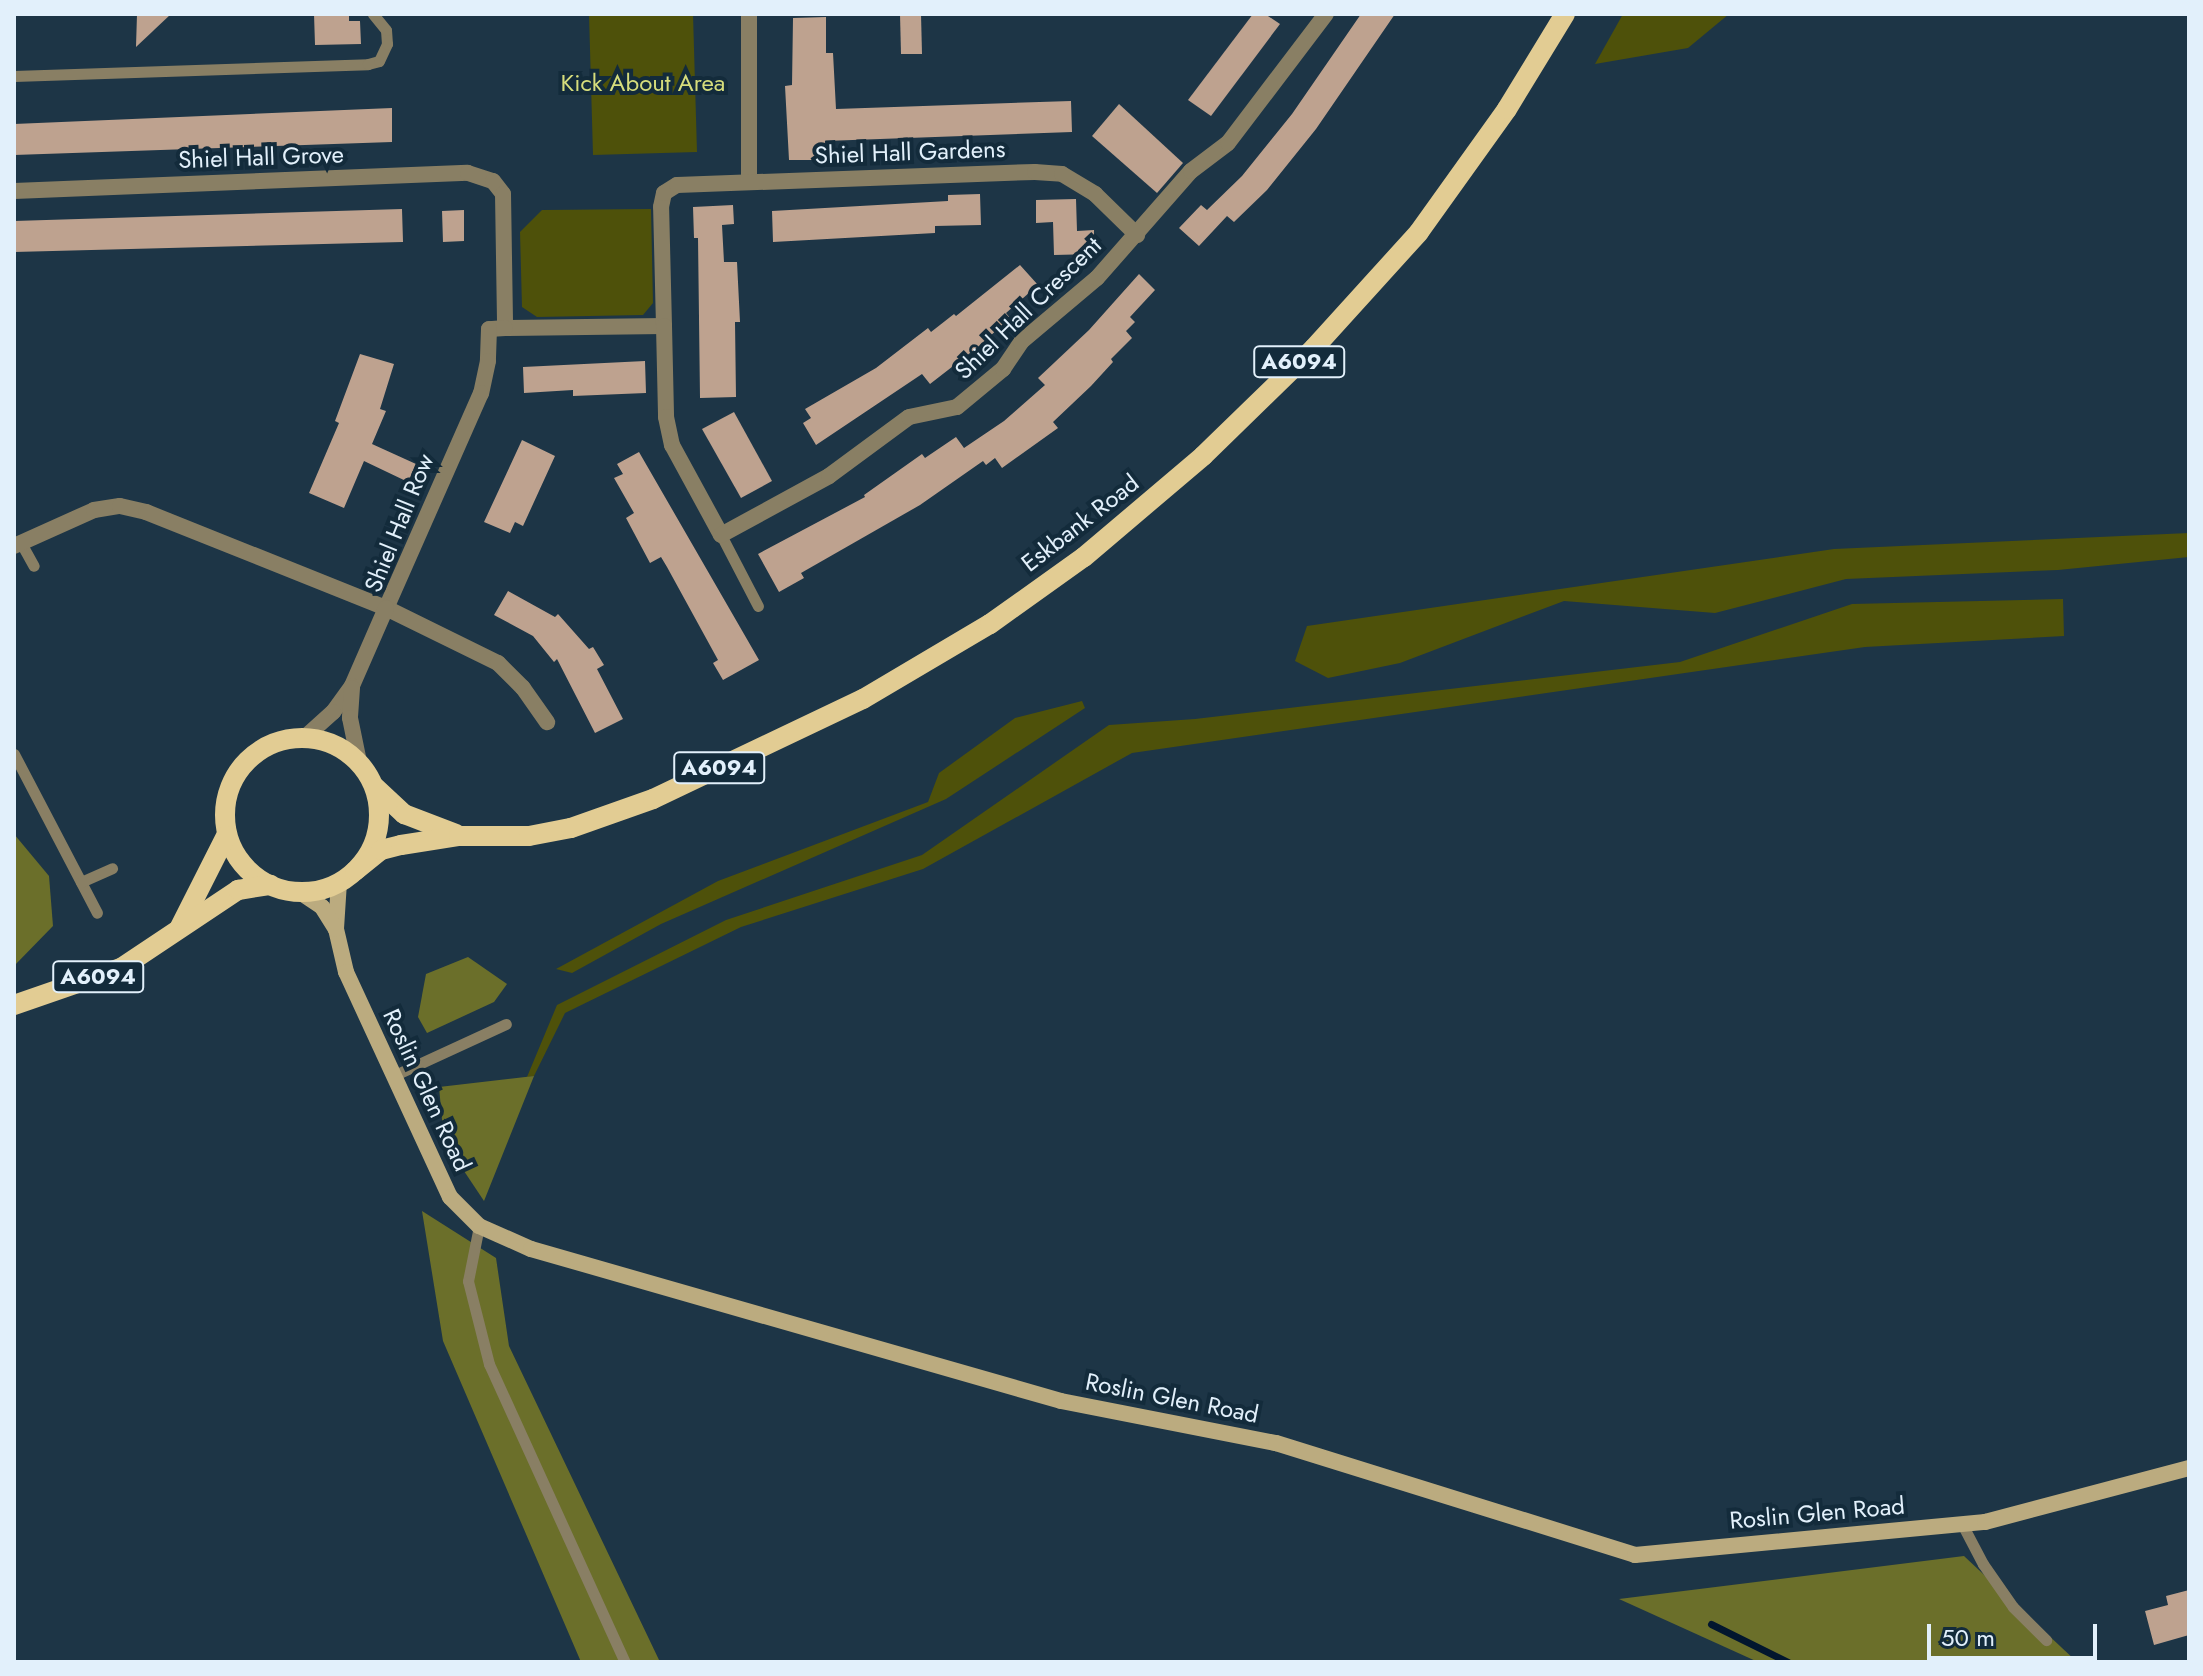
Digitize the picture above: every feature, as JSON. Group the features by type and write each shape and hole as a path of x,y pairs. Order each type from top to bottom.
{"main road":[{"name":"Eskbank Road","path":"14,1005 121,968 238,890 271,885 300,892 347,876 381,850 459,836 529,836 571,828 653,799 863,699 990,624 1084,557 1203,456 1303,359 1419,232 1507,109 1565,14"},
{"name":"Eskbank Road","path":"305,737 334,744 359,762 375,787 404,814 459,836"},
{"path":"176,934 226,836 225,812 232,783 250,758 275,742 305,737"},
{"name":"Eskbank Road","path":"347,876 369,854 378,834 380,810 375,787"},
{"name":"Eskbank Road","path":"226,836 242,863 271,885"},
{"name":"Roslin Glen Road","path":"336,929 347,876"},
{"name":"Roslin Glen Road","path":"300,892 322,907 336,929 346,972 450,1197 479,1226 531,1249 1061,1401 1276,1443 1635,1555 1985,1522 2189,1468"}],"street":[{"path":"749,14 749,182"},
{"name":"Shiel Hall Crescent","path":"721,535 829,476 909,417 957,407 1003,369 1021,342 1097,278 1191,171 1228,143 1326,14"},
{"name":"Shiel Hall Gardens","path":"664,326 661,207 664,193 677,185 1035,172 1062,174 1095,194 1137,235"},
{"name":"Shiel Hall Grove","path":"14,191 468,173 493,181 503,194 505,328"},
{"path":"505,328 664,326 666,417 672,445 721,535"},
{"name":"Shiel Hall Row","path":"505,328 489,329 488,361 481,393 386,608 498,663 523,688 547,722"},
{"path":"18,544 94,510 120,506 146,512 386,608 352,686 333,712 305,737"},
{"path":"352,686 350,718 359,762"}],"lane":[{"path":"14,76 368,64 379,61 387,44 386,30 373,14"},
{"path":"721,535 758,606"},
{"path":"18,544 34,566"},
{"path":"14,754 97,913"},
{"path":"81,882 112,868"},
{"path":"395,1075 506,1024"},
{"path":"479,1226 468,1281 489,1364 625,1662"},
{"path":"1962,1524 2013,1607 2046,1640"}],"green space":[{"name":"Kick About Area","path":"589,14 693,14 697,152 593,155"},
{"path":"1623,14 1729,14 1688,48 1595,64"},
{"path":"651,209 653,303 643,315 537,317 522,307 520,232 542,210"},
{"path":"2189,533 2189,557 2058,570 1846,579 1715,613 1564,601 1400,663 1328,678 1295,661 1307,626 1834,549"},
{"path":"2063,599 2064,636 1865,647 1132,753 923,869 741,927 565,1013 534,1076 527,1077 557,1005 726,920 922,855 1109,725 1195,719 1680,662 1852,604"},
{"path":"1082,701 1085,708 946,799 661,924 572,973 556,969 718,881 928,802 939,773 1015,718"},
{"path":"14,834 49,876 53,926 14,966"},
{"path":"468,957 507,984 494,1002 427,1033 418,1017 426,974"},
{"path":"534,1076 484,1201 444,1141 439,1087"},
{"path":"422,1211 496,1258 509,1346 660,1662 581,1662 443,1341"},
{"path":"1964,1556 2077,1662 1758,1662 1619,1599"}],"building":[{"path":"137,14 171,14 136,47"},
{"path":"314,14 349,14 349,21 360,21 361,44 315,45"},
{"path":"900,14 921,14 922,54 901,54"},
{"path":"1253,14 1265,14 1280,24 1211,116 1188,100"},
{"path":"1361,14 1395,14 1316,129 1267,190 1234,222 1227,216 1199,246 1179,228 1201,205 1207,210 1242,176 1292,114"},
{"path":"826,17 826,53 833,53 836,109 1071,101 1072,132 825,141 826,160 789,160 785,86 792,85 793,18"},
{"path":"1119,104 1183,163 1157,193 1092,136"},
{"path":"392,108 392,142 14,155 14,124"},
{"path":"980,194 981,225 935,226 935,233 773,242 772,211 948,201 948,195"},
{"path":"1076,199 1077,231 1094,230 1094,254 1054,255 1053,222 1036,223 1036,200"},
{"path":"733,205 734,224 722,225 724,262 737,262 740,322 735,322 736,397 700,398 698,238 694,238 693,207"},
{"path":"402,209 403,242 14,252 14,221"},
{"path":"464,210 464,241 443,242 442,211"},
{"path":"1020,265 1038,285 1006,313 1010,318 979,346 930,384 922,374 816,445 803,423 811,418 805,409 876,368 928,328 931,332 954,314 956,316"},
{"path":"1139,274 1155,290 1130,317 1135,322 1126,331 1132,338 1091,386 1053,422 1058,428 1002,468 995,458 986,465 983,461 920,505 801,573 804,578 779,592 758,554 865,497 922,454 925,458 956,437 964,448 1004,421 1045,385 1038,378 1089,330"},
{"path":"360,354 394,364 380,409 386,411 372,444 416,464 408,482 364,461 344,508 309,493 339,423 335,421"},
{"path":"645,361 646,393 573,396 573,390 524,393 523,367"},
{"path":"734,412 772,481 741,498 702,429"},
{"path":"522,440 555,456 523,526 515,522 510,533 484,522"},
{"path":"639,452 759,660 723,680 713,663 718,660 667,567 661,557 650,563 626,518 634,513 614,478 623,474 617,464"},
{"path":"508,591 555,617 558,614 589,649 593,647 604,665 597,669 623,719 595,733 557,659 554,662 533,636 494,615"},
{"path":"2189,1590 2189,1635 2154,1645 2145,1611 2168,1605 2166,1596"}],"waterway":[{"path":"1711,1624 1788,1662"}]}
